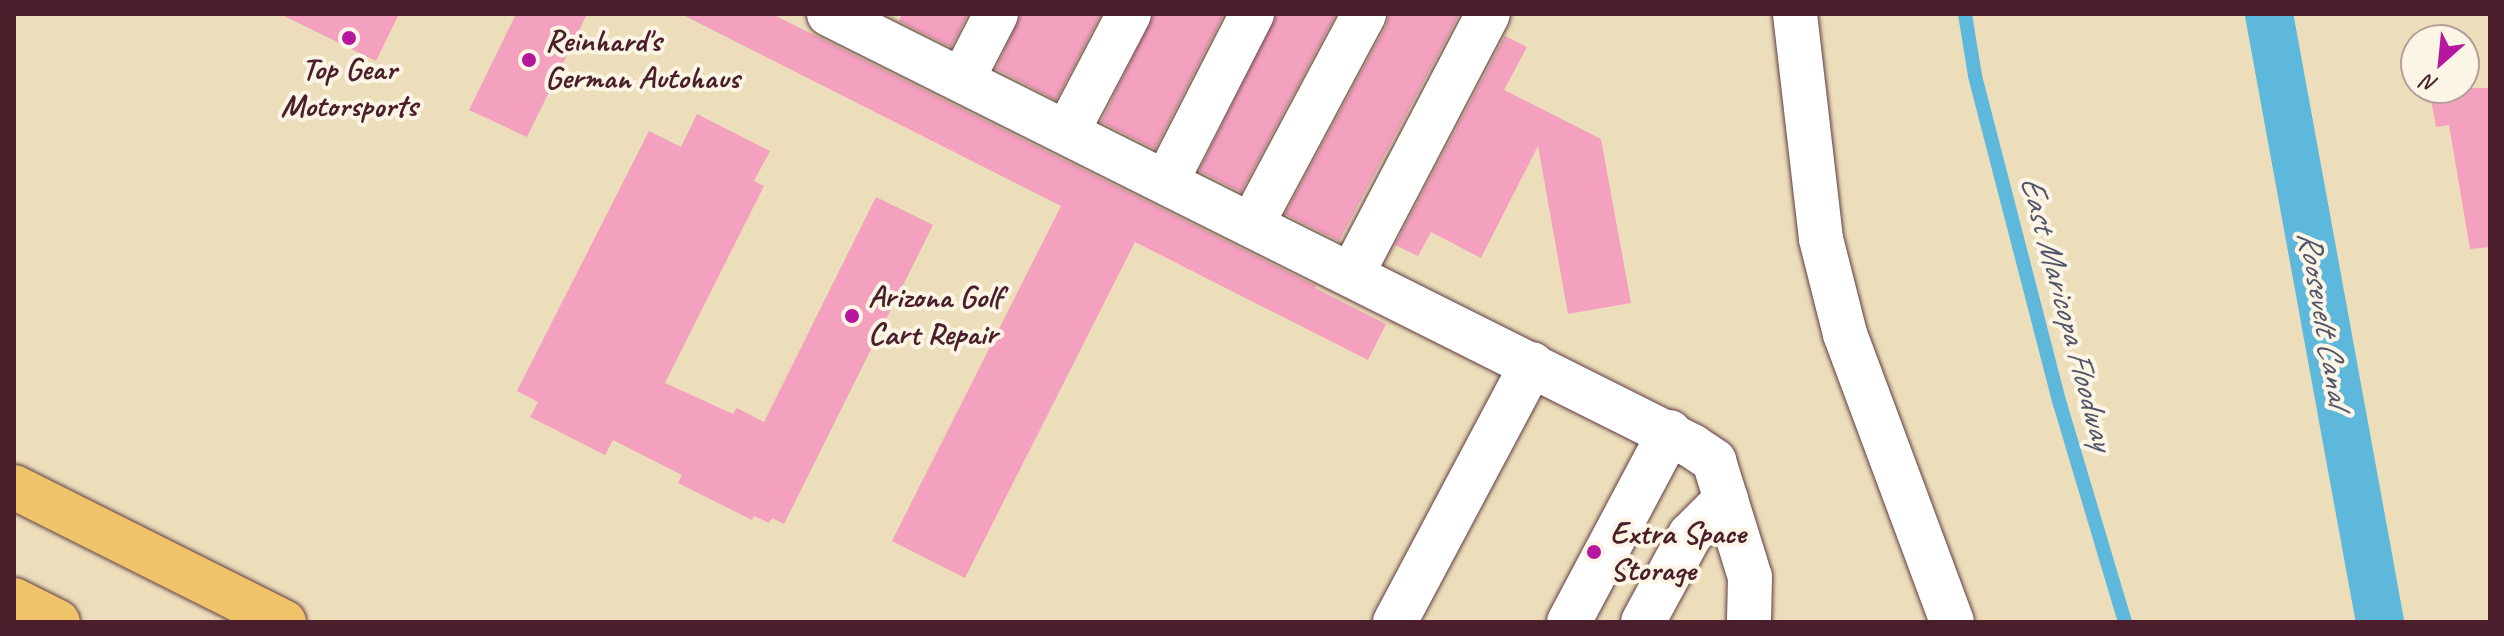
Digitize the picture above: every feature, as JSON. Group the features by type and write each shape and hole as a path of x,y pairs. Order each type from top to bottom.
{"main road":[{"path":"14,487 284,622"},
{"path":"14,600 58,622"}],"lane":[{"path":"829,14 1670,432 1714,461 1750,577 1749,622"},
{"path":"962,80 996,14"},
{"path":"1067,132 1129,14"},
{"path":"1166,182 1252,14"},
{"path":"1252,224 1364,14"},
{"path":"1352,274 1488,14"},
{"path":"1795,14 1821,239 1845,334 1952,622"},
{"path":"1395,622 1532,364"},
{"path":"1569,622 1670,432"},
{"path":"1643,622 1690,535 1726,499"}],"building":[{"name":"Top Gear Motorsports","path":"280,14 399,14 376,61"},
{"name":"Reinhard's German Autohaus","path":"516,14 587,14 527,137 469,110"},
{"path":"681,14 772,14 1386,324 1368,360 1135,242 965,578 892,541 1061,206"},
{"path":"902,14 968,14 951,47 899,21"},
{"path":"1021,14 1101,14 1056,100 996,69"},
{"path":"1154,14 1224,14 1155,149 1101,122"},
{"path":"1277,14 1336,14 1241,192 1199,171"},
{"path":"1389,14 1459,15 1339,241 1285,214 1386,26"},
{"path":"1505,36 1527,47 1504,90 1601,139 1631,303 1568,314 1538,146 1481,258 1431,232 1418,256 1395,245"},
{"path":"2480,88 2490,88 2490,247 2470,249 2449,125 2436,127 2432,104 2480,104"},
{"path":"697,114 770,151 754,181 764,186 665,383 733,414 737,408 764,422 876,197 933,225 784,524 772,518 769,523 754,516 752,520 678,483 682,475 613,440 605,455 530,417 538,402 517,391 649,131 681,147"}],"waterway":[{"name":"East Maricopa Floodway","path":"1965,14 1975,76 2060,404 2125,622"},
{"name":"Roosevelt Canal","path":"2269,14 2380,622"}],"place":[{"name":"Top Gear Motorsports","path":"349,38"},
{"name":"Reinhard's German Autohaus","path":"529,60"},
{"name":"Arizona Golf Cart Repair","path":"852,316"},
{"name":"Extra Space Storage","path":"1594,552"}]}
